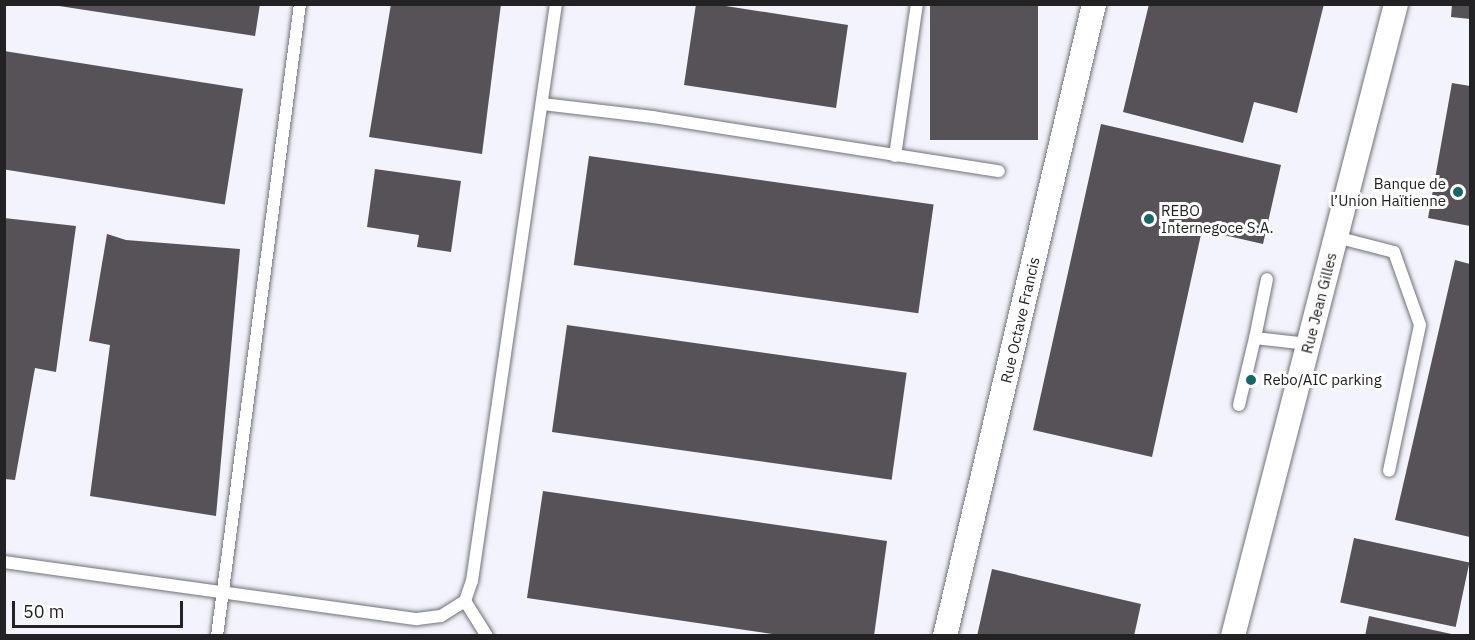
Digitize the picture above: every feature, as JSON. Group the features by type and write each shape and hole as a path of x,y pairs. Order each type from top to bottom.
{"street":[{"name":"Rue Octave Francis","path":"945,636 1094,4"},
{"name":"Rue Jean Gilles","path":"1233,636 1396,4"}],"lane":[{"path":"217,636 300,4"},
{"path":"4,562 417,619 441,616 465,601 472,581 556,4"},
{"path":"895,156 917,4"},
{"path":"542,104 653,117 999,171"},
{"path":"1336,237 1394,252 1420,326 1389,471"},
{"path":"1239,405 1267,279"},
{"path":"1255,338 1308,344"},
{"path":"465,601 487,636"}],"building":[{"path":"46,4 260,4 255,36"},
{"path":"391,4 501,4 482,154 369,137"},
{"path":"696,4 713,4 848,25 836,108 684,85"},
{"path":"930,4 1038,4 1038,140 930,140"},
{"path":"1149,4 1324,4 1297,113 1254,102 1243,143 1123,112"},
{"path":"1452,4 1470,4 1470,19 1451,17"},
{"path":"4,51 243,89 225,204 4,169"},
{"path":"1452,83 1470,86 1470,226 1428,218"},
{"path":"1101,124 1281,165 1263,244 1202,230 1152,457 1033,430"},
{"path":"589,156 934,204 918,313 574,265"},
{"path":"375,169 461,181 451,252 417,247 419,235 367,227"},
{"path":"4,218 76,226 56,372 35,368 15,480 4,479"},
{"path":"107,234 126,240 240,249 216,516 90,496 110,345 89,341"},
{"path":"1455,260 1470,264 1470,537 1395,520"},
{"path":"567,325 907,373 892,480 552,432"},
{"path":"543,491 887,541 874,636 786,636 527,598"},
{"path":"1354,538 1469,563 1456,627 1340,603"},
{"path":"992,569 1141,604 1134,636 977,636"},
{"path":"1369,616 1456,635 1456,636 1365,636"}],"place":[{"name":"Banque de l’Union Haïtienne","path":"1458,192"},
{"name":"REBO Internegoce S.A.","path":"1149,219"},
{"name":"Rebo/AIC parking","path":"1251,380"}]}
